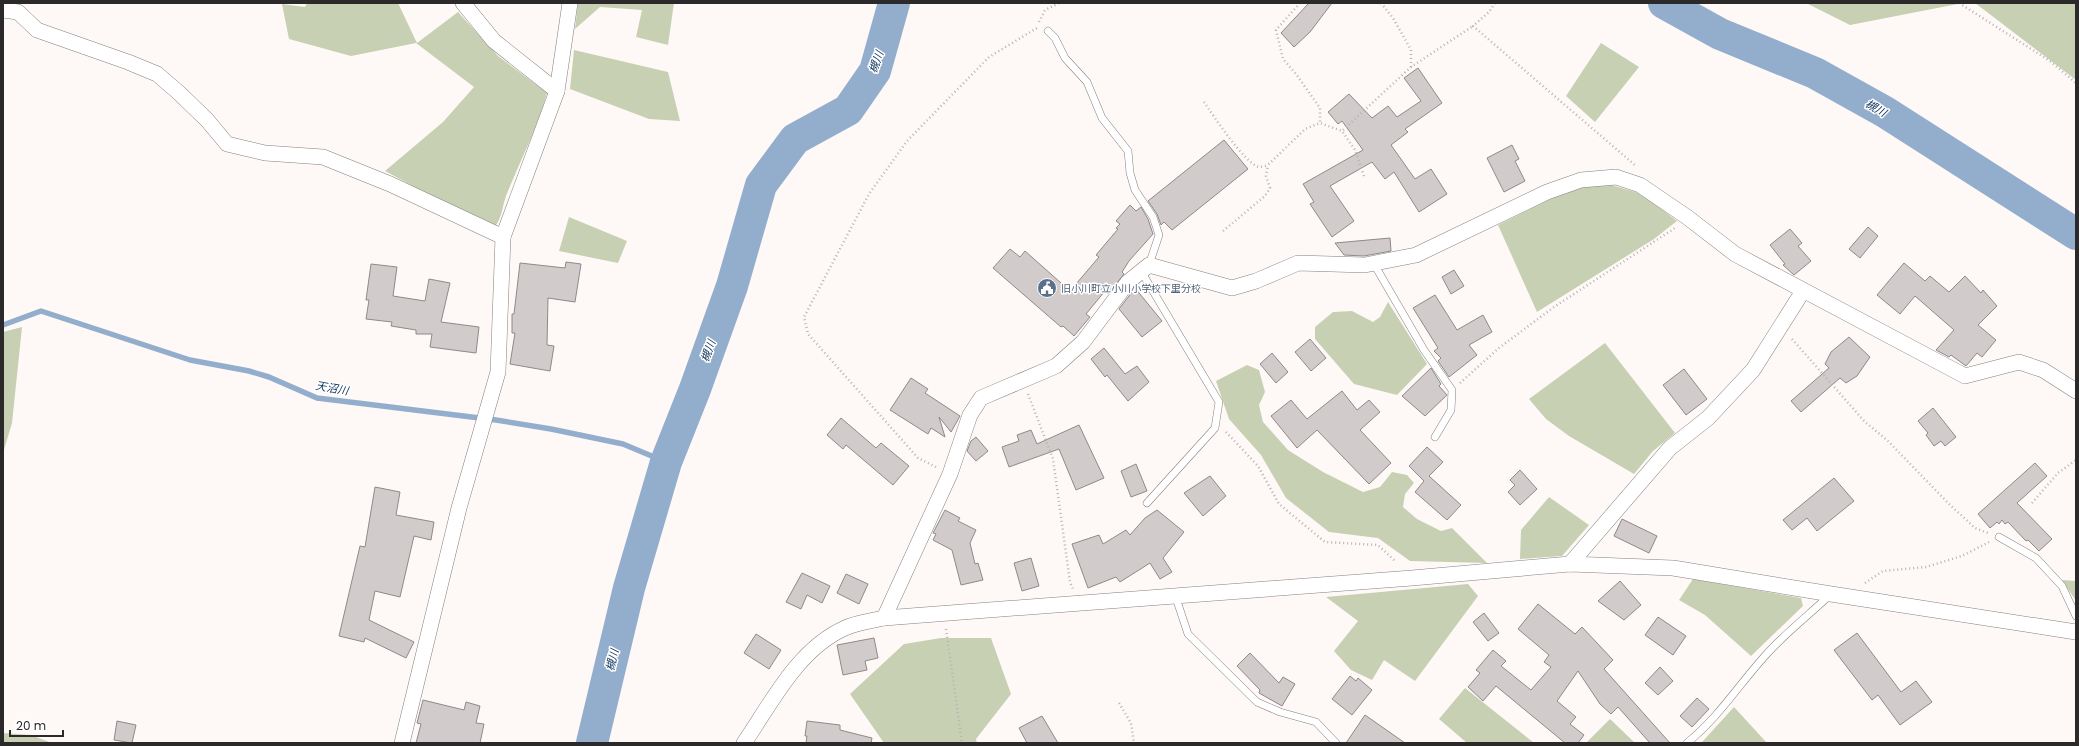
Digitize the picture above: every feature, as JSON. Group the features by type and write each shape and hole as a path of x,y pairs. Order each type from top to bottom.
{"street":[{"path":"463,3 494,41 557,91"},
{"path":"402,743 459,508 498,372 502,237 557,91 570,3"},
{"path":"3,10 18,12 37,30 128,62 157,74 201,114 227,144 265,153 323,157 377,178 502,237"},
{"path":"884,618 950,474 970,415 982,398 1056,366 1083,342 1128,282 1145,268 1232,288 1256,281 1298,264 1374,264 1416,255 1547,192 1581,180 1616,177 1640,185 1687,217 1735,254 1965,376 2019,362 2043,370 2076,391"},
{"path":"1570,564 1670,448 1708,418 1753,370 1803,291"},
{"path":"744,743 798,665 824,641 846,628 884,618 1082,603 1175,594 1412,578 1570,564 1673,568 1838,596 2069,631"}],"lane":[{"path":"1048,31 1055,38 1065,58 1087,82 1102,118 1128,151 1130,173 1135,190 1153,217 1159,235 1145,268 1219,402 1214,428 1147,504"},
{"path":"1374,264 1424,350 1452,390 1451,410 1435,437"},
{"path":"1999,537 2036,558 2062,586 2076,617 2069,631"},
{"path":"1175,594 1188,634 1257,702 1280,712 1316,722 1336,743"},
{"path":"1687,743 1700,732 1726,704 1765,656 1838,596"}],"path":[{"path":"950,474 918,458 808,334 804,317 869,194 906,140 989,57 1036,28 1045,10 1059,3"},
{"path":"1300,3 1276,30 1283,59 1296,74 1320,108 1320,123"},
{"path":"1381,3 1393,18 1411,50 1411,67"},
{"path":"1342,131 1411,67 1473,26 1489,12 1495,3"},
{"path":"1959,3 2050,61 2076,83"},
{"path":"1473,26 1637,167 1640,185"},
{"path":"1036,28 1048,31"},
{"path":"1204,102 1223,130 1252,163 1260,167 1268,165 1305,128 1320,123 1342,131 1355,150 1364,176"},
{"path":"1223,231 1265,196 1270,188 1266,176 1268,165"},
{"path":"1452,390 1499,348 1554,307 1668,234 1687,217"},
{"path":"1781,327 1865,422 1887,440 1947,502 1975,528 1999,537"},
{"path":"1022,380 1052,460 1070,582 1082,603"},
{"path":"1216,421 1258,466 1279,504 1325,542 1378,545 1412,578"},
{"path":"2032,503 2058,472 2076,460"},
{"path":"1838,596 1883,571 1926,567 1962,556 1999,537"},
{"path":"944,613 962,743"},
{"path":"1119,703 1131,723 1134,743"}],"green space":[{"path":"307,3 398,3 417,43 458,12 498,56 547,93 533,132 506,196 500,218 493,229 385,171 443,122 474,87 416,43 351,56 289,39 282,4 305,7"},
{"path":"578,3 674,3 668,45 636,37 642,10 600,7 575,29"},
{"path":"1806,3 1963,3 1850,25"},
{"path":"1975,3 2076,3 2076,80"},
{"path":"1601,43 1639,67 1595,122 1566,96"},
{"path":"574,50 668,72 680,121 649,119 570,89"},
{"path":"1608,184 1642,194 1677,221 1654,239 1537,312 1498,225 1573,188"},
{"path":"569,217 627,241 618,263 559,251"},
{"path":"1388,302 1427,364 1397,395 1354,384 1315,339 1315,327 1333,312 1352,311 1373,322 1380,317"},
{"path":"22,327 12,423 3,453 3,332"},
{"path":"1605,343 1675,433 1653,451 1634,474 1569,436 1546,419 1529,399"},
{"path":"1247,365 1259,370 1265,392 1259,405 1263,422 1288,450 1323,472 1363,492 1380,487 1392,472 1407,475 1414,483 1405,494 1403,507 1417,519 1441,531 1452,528 1487,563 1410,561 1378,538 1329,532 1286,498 1261,455 1229,419 1216,381"},
{"path":"1549,497 1589,525 1562,556 1520,559 1521,530"},
{"path":"1693,579 1801,598 1803,606 1751,656 1705,615 1679,600"},
{"path":"2062,580 2076,581 2076,601"},
{"path":"1468,584 1478,596 1415,681 1384,660 1372,680 1351,670 1334,651 1358,621 1326,597"},
{"path":"941,638 991,638 1011,694 976,739 977,743 884,743 850,694 904,644"},
{"path":"1465,688 1534,743 1467,743 1439,719"},
{"path":"1734,707 1767,743 1701,743 1703,741"},
{"path":"1610,719 1635,743 1586,743"},
{"path":"3,733 31,735 52,743 3,743"}],"building":[{"path":"1309,3 1332,3 1310,32 1294,47 1281,33"},
{"path":"1418,68 1442,103 1405,129 1408,132 1391,145 1415,179 1431,169 1447,194 1419,212 1394,172 1385,179 1372,162 1330,186 1354,221 1332,237 1310,204 1314,202 1303,184 1363,150 1342,121 1338,124 1328,112 1349,94 1372,118 1388,106 1397,117 1421,101 1404,78"},
{"path":"1224,140 1248,169 1172,230 1164,222 1161,225 1157,214 1148,201"},
{"path":"1512,145 1519,159 1515,161 1525,181 1504,192 1487,158"},
{"path":"1130,205 1136,211 1141,207 1148,219 1153,234 1129,261 1122,272 1124,274 1108,294 1105,291 1086,314 1090,317 1074,336 1063,326 1061,327 993,268 1010,249 1020,257 1025,251 1070,291 1099,257 1096,255 1118,229 1116,228 1120,224 1116,221"},
{"path":"1868,227 1878,236 1860,258 1849,249"},
{"path":"1790,229 1802,243 1798,246 1811,261 1794,275 1783,265 1785,264 1770,245"},
{"path":"1390,238 1391,251 1364,256 1344,255 1335,243"},
{"path":"566,262 581,264 575,302 548,298 547,345 554,346 550,371 510,364 515,333 512,333 512,314 514,314 520,263 565,268"},
{"path":"1904,263 1925,281 1930,276 1949,292 1965,276 1981,293 1983,290 1997,306 1978,325 1996,340 1982,357 1977,353 1966,366 1951,355 1949,357 1936,350 1954,330 1915,296 1900,314 1877,295"},
{"path":"371,264 397,267 393,296 425,301 429,279 450,283 441,322 479,327 476,353 430,347 432,334 416,334 416,330 391,326 392,322 366,319 369,300 366,300"},
{"path":"1454,270 1464,286 1451,294 1442,277"},
{"path":"1135,288 1162,321 1142,337 1119,309"},
{"path":"1435,295 1457,330 1483,315 1492,332 1469,345 1477,355 1449,377 1438,361 1441,358 1434,351 1438,348 1413,308"},
{"path":"1849,337 1870,357 1857,376 1846,383 1840,378 1801,412 1791,401 1829,368 1825,364 1831,352"},
{"path":"1310,339 1326,358 1311,371 1295,352"},
{"path":"1104,348 1125,374 1137,366 1149,382 1128,401 1107,375 1105,377 1091,359"},
{"path":"1272,353 1288,372 1276,383 1260,364"},
{"path":"1431,368 1441,384 1439,386 1447,395 1425,416 1402,396"},
{"path":"1684,369 1707,399 1686,415 1663,385"},
{"path":"911,378 928,389 925,393 960,416 951,432 939,417 945,437 931,428 928,434 890,410"},
{"path":"1342,391 1357,410 1369,400 1380,412 1360,430 1391,463 1369,484 1317,430 1297,448 1271,416 1291,400 1307,419"},
{"path":"1933,408 1956,437 1945,446 1941,441 1934,446 1926,435 1928,433 1918,421"},
{"path":"841,418 876,448 881,443 909,466 893,485 846,445 843,449 827,435"},
{"path":"1079,425 1104,478 1076,490 1059,449 1009,467 1002,447 1019,441 1017,435 1031,430 1037,444"},
{"path":"976,437 988,451 976,461 967,451 971,441"},
{"path":"1427,447 1443,462 1429,476 1461,505 1447,520 1415,492 1424,481 1409,466"},
{"path":"2035,463 2047,476 2017,503 2052,539 2039,551 2028,540 2026,541 2008,522 2005,524 2002,520 1999,524 1997,522 1990,528 1978,514"},
{"path":"1136,464 1147,491 1131,497 1121,471"},
{"path":"1520,470 1537,489 1520,505 1508,492 1515,485 1510,480"},
{"path":"1210,476 1226,496 1203,516 1184,493"},
{"path":"1834,478 1854,501 1817,531 1807,518 1792,530 1783,520"},
{"path":"375,487 400,492 396,515 434,522 431,540 414,536 400,597 375,591 369,620 414,642 406,658 365,638 364,642 339,636 360,546 365,547"},
{"path":"945,510 960,518 958,521 976,530 970,543 975,564 978,563 983,580 961,585 952,550 933,540 936,534 933,533"},
{"path":"1157,510 1184,532 1163,558 1172,572 1160,579 1150,563 1120,582 1116,577 1088,588 1072,544 1099,535 1103,544 1126,530 1130,535 1145,518"},
{"path":"1622,519 1657,536 1649,553 1614,536"},
{"path":"1031,558 1039,586 1022,591 1014,563"},
{"path":"802,573 830,586 822,603 807,595 801,609 786,602"},
{"path":"846,574 868,584 859,604 837,593"},
{"path":"1620,581 1641,605 1624,620 1598,601"},
{"path":"1538,604 1575,634 1582,627 1613,660 1604,669 1670,743 1650,743 1618,707 1611,714 1600,704 1578,671 1557,701 1576,717 1570,724 1584,735 1578,743 1565,743 1496,686 1483,701 1468,687 1480,673 1476,670 1493,650 1506,661 1501,666 1531,690 1551,667 1544,662 1549,655 1518,629"},
{"path":"1484,613 1499,633 1488,641 1473,622"},
{"path":"1658,617 1686,636 1673,655 1645,635"},
{"path":"1857,633 1901,692 1916,681 1932,702 1900,725 1878,695 1872,700 1834,650"},
{"path":"756,634 781,650 769,669 744,653"},
{"path":"874,638 878,658 865,661 867,670 843,675 837,645"},
{"path":"1250,653 1279,683 1283,677 1295,684 1282,706 1259,693 1260,690 1237,666"},
{"path":"1660,667 1673,681 1658,695 1645,683"},
{"path":"1350,676 1356,681 1358,678 1372,690 1352,715 1332,699"},
{"path":"1697,698 1709,709 1692,727 1680,716"},
{"path":"423,700 464,710 466,702 480,706 476,723 484,724 480,743 416,743 421,724 417,723"},
{"path":"1365,715 1405,743 1346,743"},
{"path":"1042,716 1058,743 1027,743 1019,728"},
{"path":"117,721 136,725 132,743 114,740"},
{"path":"807,721 840,725 840,730 872,738 871,743 806,743 807,736 805,736"}],"waterway":[{"name":"槻川","path":"592,743 629,588 666,462 695,389 732,286 761,185 795,139 848,110 875,71 894,3"},
{"name":"槻川","path":"1664,3 1720,34 1815,73 1885,112 2076,234"},
{"name":"天沼川","path":"3,325 41,311 190,360 249,371 269,377 317,398 496,420 551,429 623,444 666,462"}],"place":[{"name":"旧小川町立小川小学校下里分校","path":"1047,288"}]}
